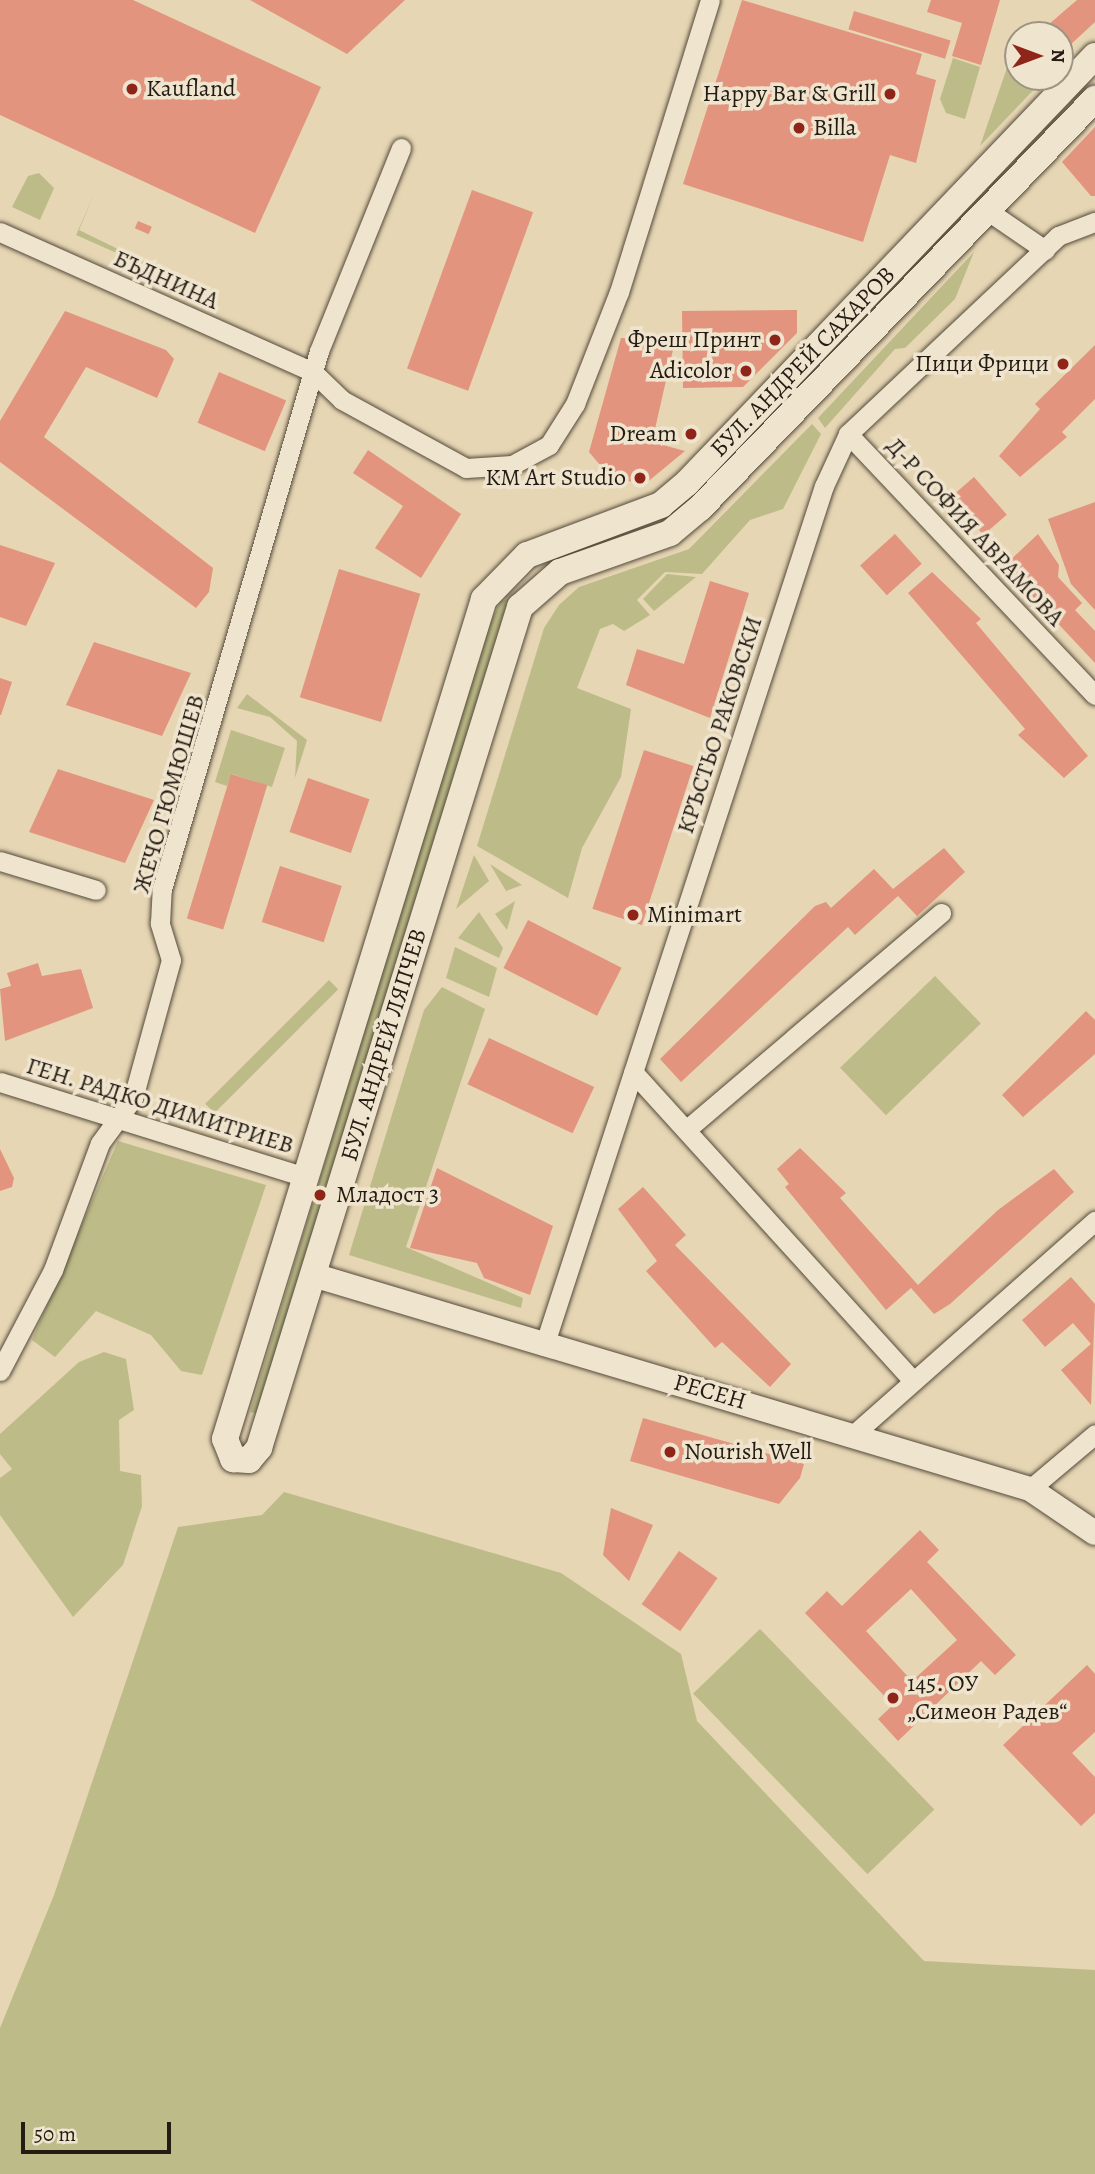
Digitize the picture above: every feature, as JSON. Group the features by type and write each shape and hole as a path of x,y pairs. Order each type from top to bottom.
{"main road":[{"name":"БУЛ. АНДРЕЙ САХАРОВ","path":"477,614 492,588 527,555 661,505 687,483 1095,56"},
{"name":"БУЛ. АНДРЕЙ САХАРОВ","path":"520,607 560,572 670,533 700,508 1095,99"},
{"name":"БУЛ. АНДРЕЙ ЛЯПЧЕВ","path":"477,614 225,1439 238,1461 257,1453 520,607"}],"street":[{"name":"БЪДНИНА","path":"0,232 313,372 342,400 466,468 512,465 549,445 575,404 619,292 710,0"},
{"name":"ЖЕЧО ГЮМЮШЕВ","path":"0,1371 53,1270 100,1143 133,1098 171,960 160,923 162,889 233,662 313,372 401,148"},
{"path":"988,211 1045,250"},
{"name":"КРЪСТЬО РАКОВСКИ","path":"544,1346 824,486 848,434 1045,250 1075,226 1095,222"},
{"name":"Д-Р СОФИЯ АВРАМОВА","path":"848,434 1095,695"},
{"path":"0,861 96,890"},
{"path":"686,1130 941,913"},
{"path":"633,1072 913,1381"},
{"name":"ГЕН. РАДКО ДИМИТРИЕВ","path":"0,1082 305,1177"},
{"path":"854,1434 1095,1221"},
{"name":"РЕСЕН","path":"313,1275 544,1346 854,1434 1030,1489 1095,1533"},
{"path":"1030,1489 1095,1434"}],"shaded area":[{"path":"953,58 980,67 965,119 946,113 940,99"},
{"path":"1004,77 1004,91 1033,91 980,146"},
{"path":"39,173 54,188 40,220 12,207 28,176"},
{"path":"95,192 79,230 214,296 76,235"},
{"path":"974,252 955,299 905,348 895,349 825,428 818,418"},
{"path":"812,424 821,434 783,509 750,520 702,574 665,572 637,600 650,615 624,631 613,624 600,629 577,688 631,709 621,777 582,848 568,898 477,846 544,628 559,605 579,587 689,549"},
{"path":"667,574 696,577 654,611 643,599"},
{"path":"509,599 259,1414 250,1412 482,639 501,601"},
{"path":"247,694 307,740 295,778 297,741 270,717 237,708"},
{"path":"231,730 285,748 272,787 232,774 227,786 215,782"},
{"path":"474,855 489,881 456,909"},
{"path":"490,864 522,885 506,891"},
{"path":"515,901 507,930 495,914"},
{"path":"479,912 503,948 499,958 458,938"},
{"path":"455,947 497,968 489,997 446,978"},
{"path":"935,976 981,1023 886,1115 840,1068"},
{"path":"329,980 338,989 214,1113 205,1104"},
{"path":"442,987 485,1009 406,1247 523,1298 521,1308 349,1255 424,1010"},
{"path":"118,1141 266,1185 202,1375 181,1371 151,1335 96,1311 55,1357 32,1340"},
{"path":"104,1352 126,1359 134,1410 119,1420 120,1471 141,1475 142,1506 123,1565 73,1617 0,1515 0,1478 12,1469 0,1454 0,1434 79,1362"},
{"path":"284,1492 561,1573 681,1654 697,1721 924,1961 1095,1970 1095,2174 0,2174 0,2028 54,1895 178,1527 262,1515"},
{"path":"760,1629 934,1810 867,1874 693,1694"}],"building":[{"path":"0,0 133,0 321,87 255,233 0,115"},
{"path":"250,0 405,0 347,54"},
{"path":"742,0 922,54 916,74 936,80 916,163 890,155 863,242 683,184"},
{"path":"931,0 1000,0 981,65 952,56 962,23 927,12"},
{"path":"1077,0 1095,0 1095,22 1074,41 1074,21 1053,21"},
{"path":"854,11 951,41 945,59 848,29"},
{"path":"1095,127 1095,196 1091,196 1062,162"},
{"path":"472,190 533,212 468,391 407,369"},
{"path":"138,221 152,227 149,234 135,228"},
{"path":"797,310 797,333 743,387 683,388 682,311"},
{"path":"65,311 166,350 174,359 157,398 86,367 44,437 213,568 209,592 196,608 0,462 0,421"},
{"path":"621,338 675,341 652,442 685,451 645,484 611,478 589,452"},
{"path":"1095,345 1095,399 1062,432 1067,437 1020,477 999,456 1040,409 1035,404"},
{"path":"219,372 286,401 265,451 198,423"},
{"path":"368,450 461,514 421,578 375,548 403,506 353,473"},
{"path":"974,477 1007,515 983,535 951,497"},
{"path":"1095,502 1095,610 1071,584 1048,519"},
{"path":"895,534 922,564 887,595 860,565"},
{"path":"1038,534 1059,565 1058,577 1082,603 1075,610 1095,631 1095,663 1004,566"},
{"path":"0,545 55,563 26,626 0,617"},
{"path":"339,569 420,594 381,722 300,697"},
{"path":"932,572 981,619 976,623 1088,756 1064,778 1018,735 1025,729 908,593"},
{"path":"710,581 749,593 710,718 626,685 637,649 684,664"},
{"path":"94,642 191,673 162,736 66,705"},
{"path":"0,678 12,682 1,715 0,715"},
{"path":"644,750 693,766 642,925 592,909"},
{"path":"58,769 154,800 125,863 29,832"},
{"path":"231,774 267,785 223,930 187,918"},
{"path":"308,778 369,799 351,853 289,832"},
{"path":"944,848 965,872 917,916 898,896 855,935 848,927 681,1082 660,1059 815,906 826,902 831,908 874,869 893,889"},
{"path":"280,866 342,886 324,942 262,922"},
{"path":"528,920 622,968 597,1016 503,968"},
{"path":"38,963 42,976 81,969 93,1008 5,1041 0,989 11,986 7,973"},
{"path":"1086,1011 1095,1020 1095,1054 1023,1117 1002,1095"},
{"path":"489,1038 594,1087 573,1133 467,1084"},
{"path":"800,1148 846,1193 840,1198 918,1285 998,1210 1054,1169 1074,1192 950,1304 934,1314 911,1288 886,1310 785,1187 789,1184 777,1169"},
{"path":"0,1149 14,1178 12,1187 0,1191"},
{"path":"437,1168 553,1226 530,1295 484,1278 477,1263 410,1248"},
{"path":"643,1187 686,1235 675,1245 791,1364 770,1387 722,1342 715,1348 646,1271 657,1261 618,1209"},
{"path":"1071,1277 1095,1304 1091,1405 1061,1370 1091,1344 1073,1323 1045,1347 1022,1320"},
{"path":"643,1418 804,1464 800,1478 779,1504 630,1461"},
{"path":"611,1508 653,1525 629,1581 603,1555"},
{"path":"920,1530 939,1550 927,1562 1016,1655 995,1675 981,1661 898,1741 878,1719 893,1705 805,1613 827,1591 842,1606","holes":["911,1589 957,1640 912,1681 866,1631"]},
{"path":"679,1551 718,1578 680,1631 642,1604"},
{"path":"1087,1665 1095,1674 1095,1732 1072,1753 1095,1777 1095,1813 1081,1826 1003,1745"}],"place":[{"name":"Kaufland","path":"132,89"},
{"name":"Happy Bar & Grill","path":"890,94"},
{"name":"Billa","path":"799,128"},
{"name":"Фреш Принт","path":"775,340"},
{"name":"Пици Фрици","path":"1063,364"},
{"name":"Adicolor","path":"746,371"},
{"name":"Dream","path":"691,434"},
{"name":"KM Art Studio","path":"640,478"},
{"name":"Minimart","path":"633,915"},
{"name":"Младост 3","path":"320,1195"},
{"name":"Nourish Well","path":"670,1452"},
{"name":"145. ОУ „Симеон Радев“","path":"893,1698"}]}
